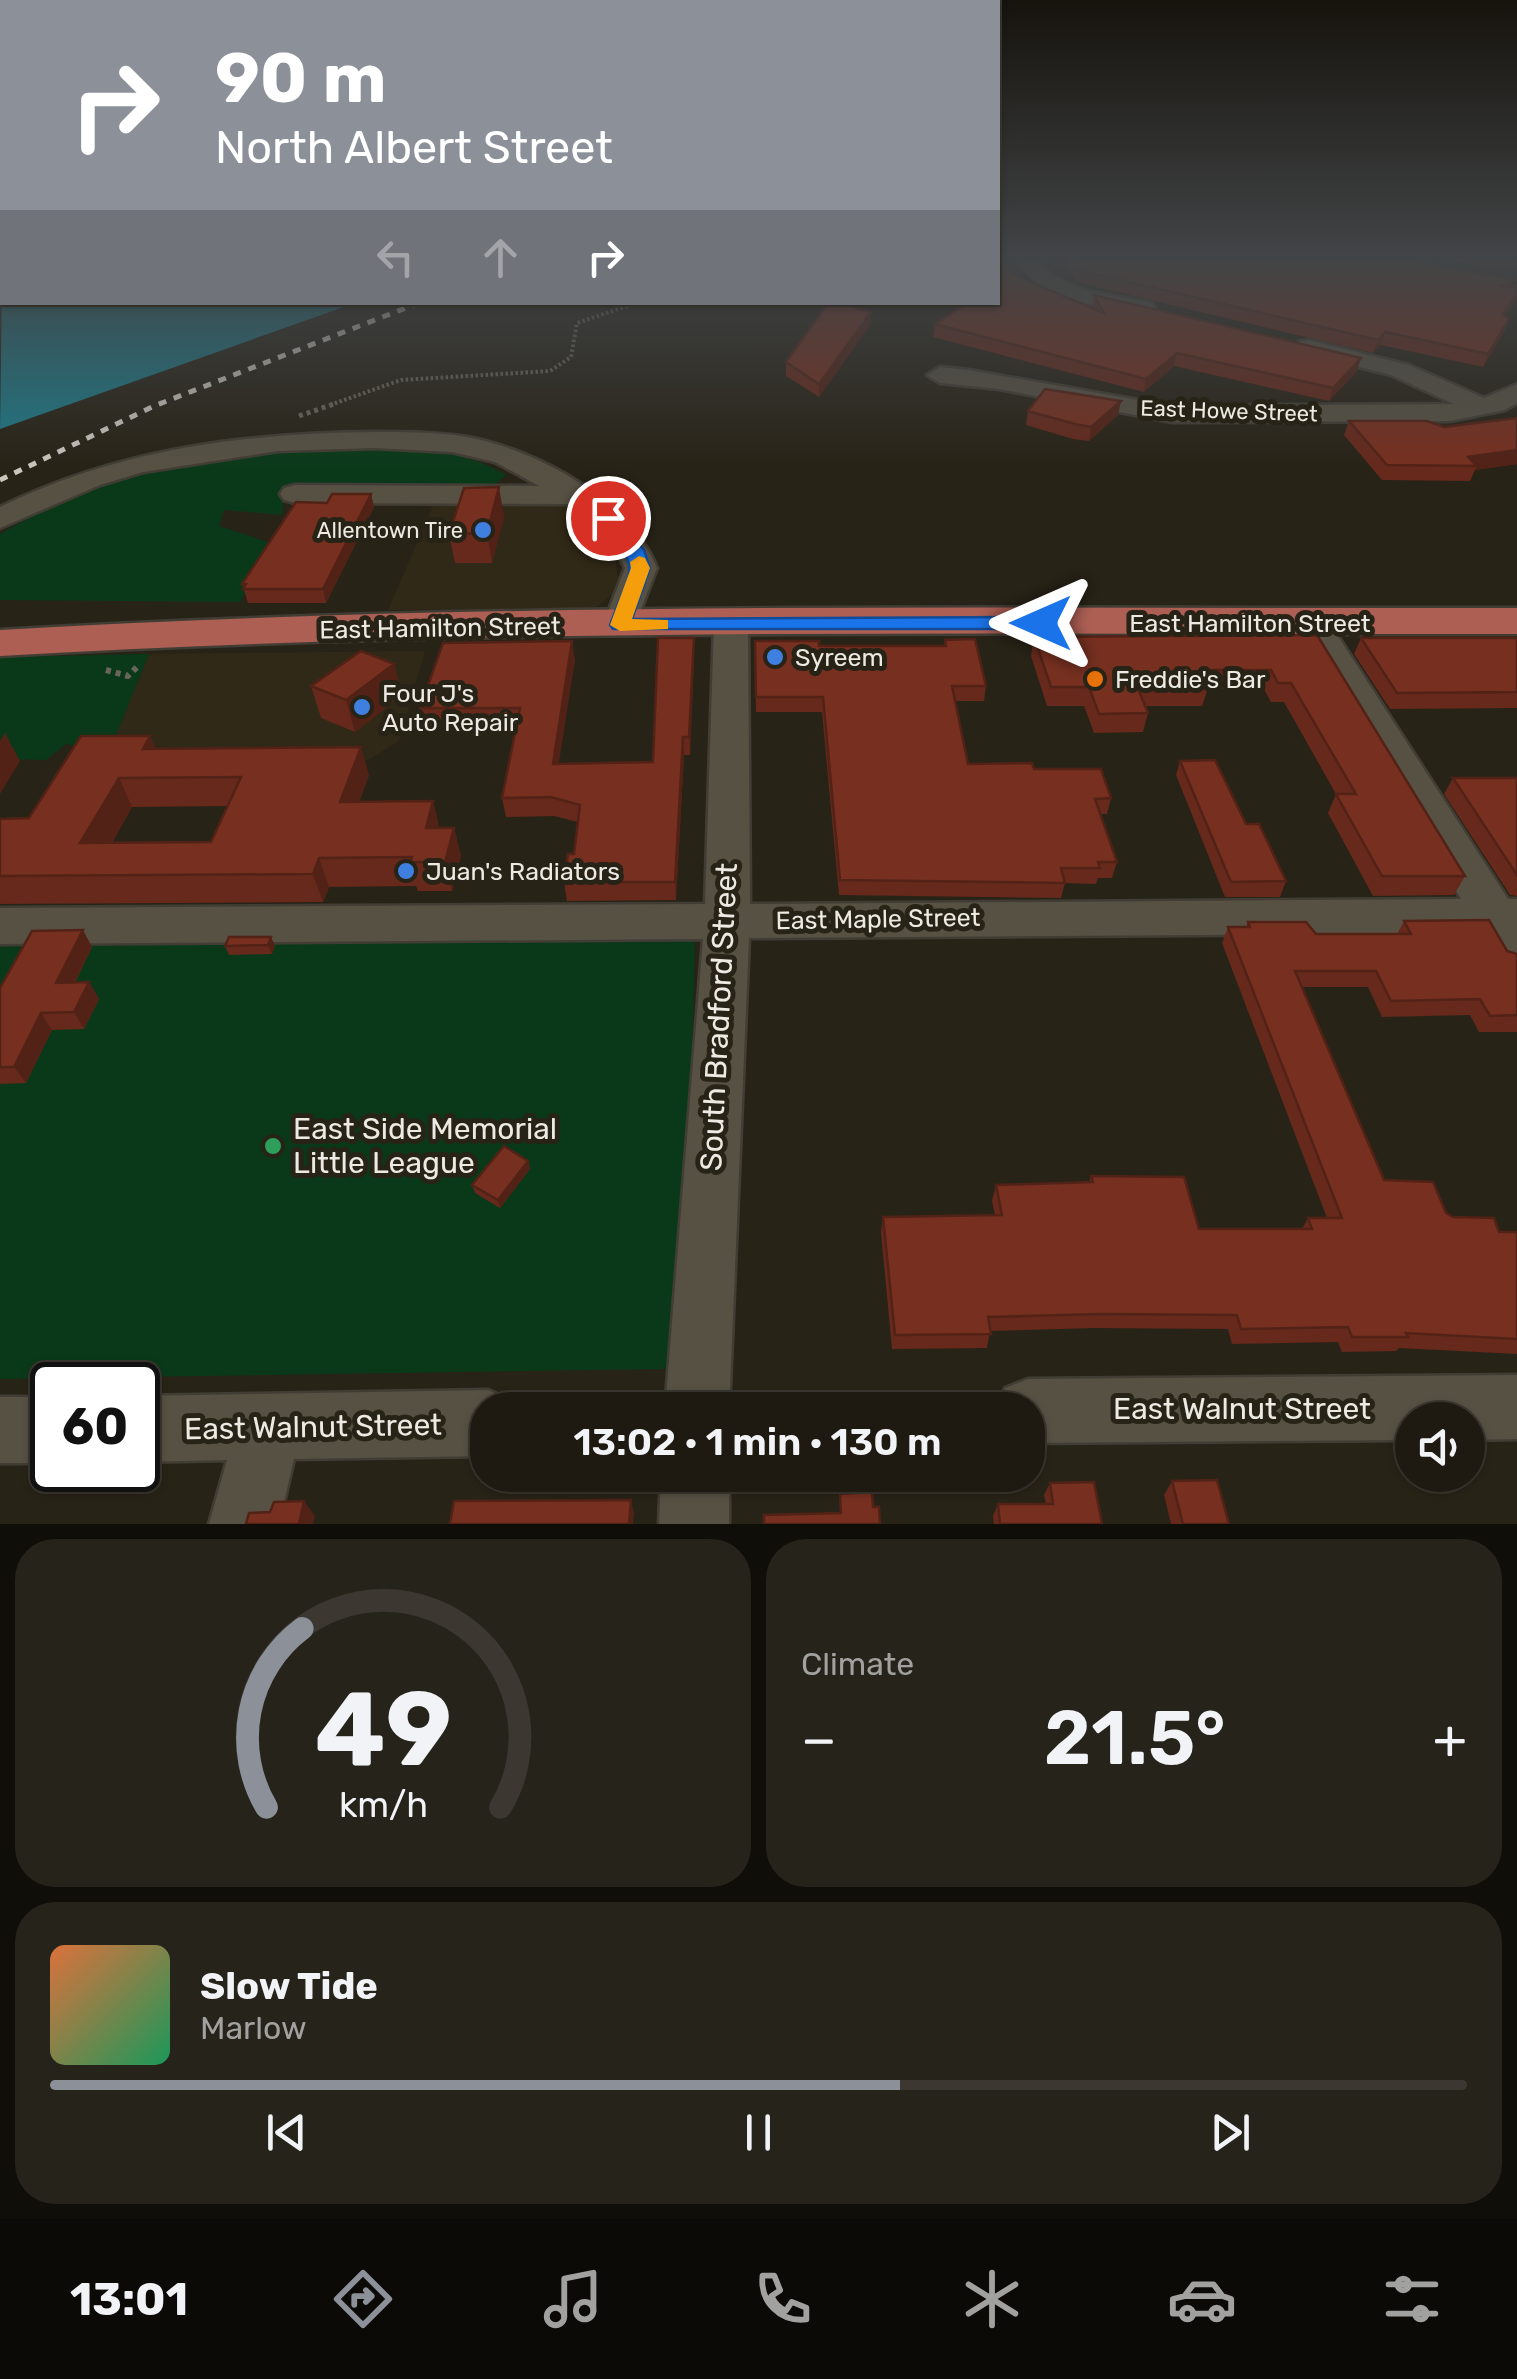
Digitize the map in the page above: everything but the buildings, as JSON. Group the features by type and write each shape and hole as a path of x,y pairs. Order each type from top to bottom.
{"main road":[{"path":"0,620 203,631"},
{"name":"East Hamilton Street","path":"203,631 731,623 1517,621"},
{"path":"0,643 203,631"}],"street":[{"path":"1290,342 1400,370 1481,408"},
{"name":"East Howe Street","path":"940,375 1014,382 1126,408 1172,414 1450,414 1481,408 1517,392"},
{"path":"0,519 70,486 186,452 281,440 458,444 497,453 576,495 623,532 641,568 620,625"},
{"path":"295,494 576,495"},
{"name":"South Bradford Street","path":"698,1392 727,921 731,623"},
{"path":"1313,623 1510,928"},
{"name":"East Maple Street","path":"0,926 727,921 1510,928"},
{"name":"East Walnut Street","path":"1045,1411 1517,1406"},
{"name":"East Walnut Street","path":"160,1429 470,1423"},
{"path":"244,1524 268,1429"},
{"path":"0,1430 30,1430"},
{"path":"694,1524 695,1492"}],"path":[{"path":"281,440 293,419 343,397 401,380 550,371 570,357 576,327"}],"shaded area":[{"path":"436,499 560,499 588,517 614,546 618,580 612,594 595,608 388,610"},
{"path":"425,651 399,741 358,766 109,752 149,654"}],"green space":[{"path":"329,449 442,453 485,464 506,475 491,488 285,490 282,515 224,510 219,526 274,544 240,602 0,600 0,534 81,494 120,480 198,462"},
{"path":"149,654 109,752 66,744 46,760 0,759 0,657"},
{"path":"689,934 695,940 685,1341 676,1360 663,1369 160,1377 160,1362 30,1362 30,1379 0,1379 0,936"}],"water":[{"path":"1,327 287,327 0,429"}],"railway":[{"path":"0,480 154,406 357,327"}],"slow traffic":[{"path":"639,562 641,568 620,625 661,624"}],"place":[{"name":"Allentown Tire","path":"483,530"},
{"name":"Syreem","path":"775,657"},
{"name":"Freddie's Bar","path":"1095,679"},
{"name":"Four J's Auto Repair","path":"362,707"},
{"name":"Juan's Radiators","path":"406,871"},
{"name":"East Side Memorial Little League","path":"273,1146"}],"route":[{"path":"608,518 635,550 641,568 620,625 1041,623"}]}
